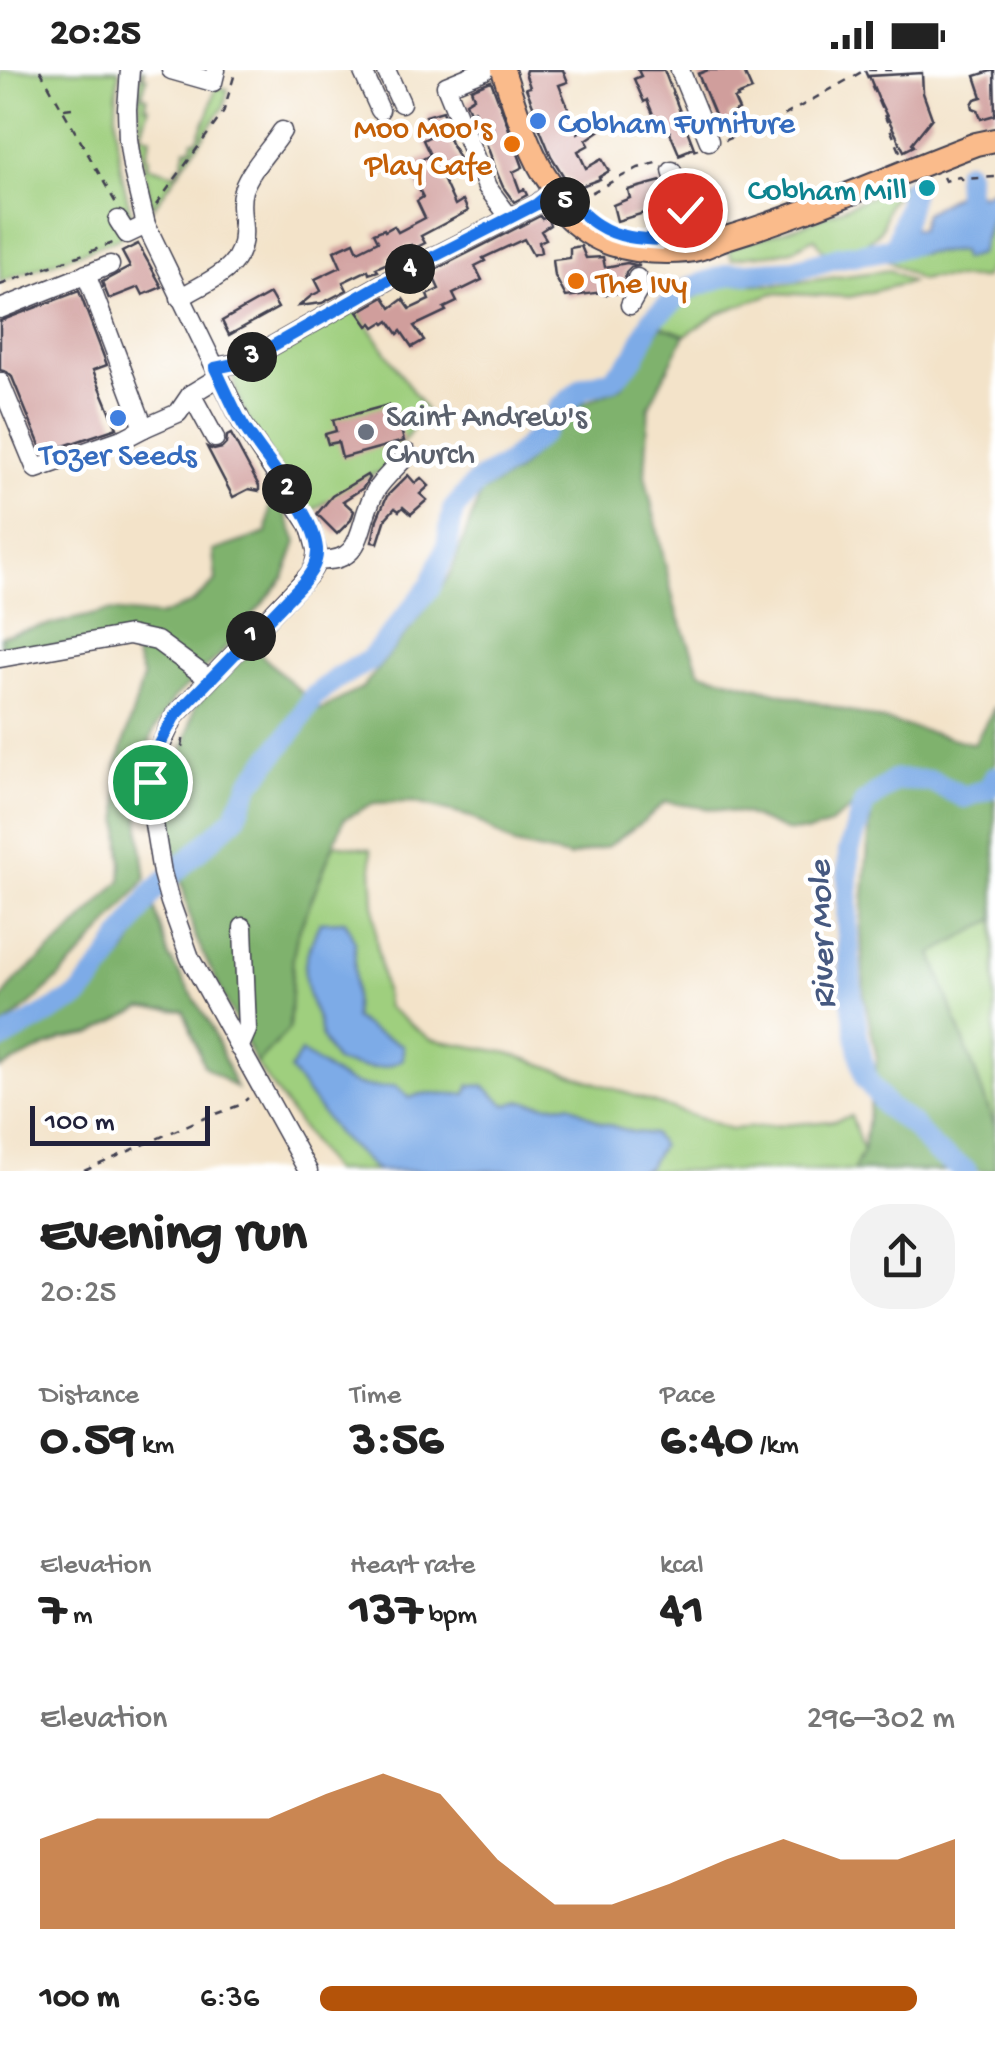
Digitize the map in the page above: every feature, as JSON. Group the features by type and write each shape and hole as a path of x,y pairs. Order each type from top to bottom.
{"main road":[{"path":"503,70 530,146 564,213 590,236 614,246 635,264 698,249 759,228 904,164 995,140"},
{"path":"558,196 588,219 617,234 663,240 720,239"}],"street":[{"path":"130,70 127,108 134,225 180,298 242,423 304,516 316,544 316,560 302,584 174,717 160,744 150,782 152,820 170,902 184,944 308,1171"},
{"path":"171,70 213,82 216,70"},
{"path":"485,70 446,86 487,186 510,218"},
{"path":"680,70 708,140"},
{"path":"362,72 376,102 389,78"},
{"path":"389,78 401,103"},
{"path":"180,298 239,257 244,188 282,131"},
{"path":"272,148 288,159"},
{"path":"663,240 662,216 685,210 672,171"},
{"path":"0,382 36,469 125,438 178,413 191,394 217,372 244,362 396,276 558,196"},
{"path":"630,305 638,291 635,264"},
{"path":"0,309 110,265"},
{"path":"86,274 144,428"},
{"path":"191,394 216,438"},
{"path":"316,560 338,560 350,554 375,491 408,454"},
{"path":"0,658 129,635 158,642 208,679"},
{"path":"239,1048 247,1030 243,927"}],"path":[{"path":"40,70 134,225"},
{"path":"0,285 119,241 160,200 223,112 236,70"},
{"path":"892,70 865,70 904,164"},
{"path":"62,109 73,108"},
{"path":"939,168 945,181 959,176 995,177"},
{"path":"152,820 164,814 173,802 186,726"},
{"path":"84,1171 240,1105 262,1088"}],"green space":[{"path":"0,70 119,70 118,149 135,225 117,239 0,282"},
{"path":"141,70 147,77 142,95 147,97 145,106 149,107 141,134 151,137 147,166 176,174 186,148 197,140 216,87 228,89 224,107 153,208 140,139"},
{"path":"905,182 908,189 892,199 878,233 847,258 838,260 821,248 815,238 785,252 732,259 728,248 803,225"},
{"path":"995,203 995,253 984,278 920,280 888,261 893,255 961,251 963,258 986,236"},
{"path":"890,270 911,282 850,297 773,293 719,313 685,335 661,326 672,311 701,294 732,283 775,285"},
{"path":"351,311 359,312 426,411 382,471 311,511 252,426 242,408 234,376"},
{"path":"661,326 685,335 649,406 645,475 675,607 700,672 974,744 995,706 995,919 932,954 995,1127 995,1171 853,1171 863,1151 877,1058 864,996 861,928 871,811 858,804 827,826 808,832 786,831 745,814 665,802 608,846 569,857 515,845 471,817 413,802 374,803 344,819 297,935 289,1029 256,1064 194,934 166,817 195,706 254,648 320,710 362,688 450,575 481,492 516,473 581,404 621,387"},
{"path":"281,502 297,542 284,578 218,657 174,698 152,734 139,779 146,879 78,959 0,1029 0,1001 17,979 64,939 121,880 117,766 143,678 129,638 2,652 1,636 109,611 159,616 192,603 216,581 213,551 267,533 270,506"},
{"path":"334,844 371,849 376,939 387,1007 430,1039 509,1053 731,1129 833,1121 851,1116 863,1151 853,1171 332,1171 256,1064 289,1029 297,935"},
{"path":"153,902 169,957 210,1024 236,1088 204,1066 184,1011 142,1008 91,1034 62,1039 0,1069 0,1048 88,998 128,950"},
{"path":"995,919 995,1127 932,954"}],"water":[{"path":"995,188 995,203 979,254 963,259 961,251 893,255 892,225 920,230 925,213 964,190 981,195"},
{"path":"345,921 355,942 354,1018 403,1045 403,1059 387,1066 336,1062 323,1039 307,991 306,960 320,922"},
{"path":"301,1052 344,1080 366,1086 395,1086 410,1098 430,1093 466,1094 470,1085 484,1086 506,1105 522,1101 569,1104 600,1122 653,1134 661,1146 648,1167 639,1171 377,1171 337,1134 290,1070"}],"building":[{"path":"526,70 563,70 568,82 559,85 578,133 592,124 599,131 586,140 589,145 578,151 586,168 602,159 609,171 600,179 576,188 570,179 566,180 551,156 533,112"},
{"path":"638,70 664,70 694,148 679,154 666,123 658,126 634,79 641,76"},
{"path":"708,70 743,70 752,90 734,99 739,110 728,115 731,122 720,127 698,74"},
{"path":"994,70 995,115 981,119 972,104 982,97 975,76"},
{"path":"922,73 923,93 932,118 912,143 914,146 904,151 869,76"},
{"path":"491,81 523,167 513,172 520,191 524,189 527,195 514,202 503,187 474,110 470,112 466,102 474,97 471,89"},
{"path":"443,111 446,120 440,122 465,170 443,179 455,205 463,200 468,211 421,236 425,243 387,257 390,262 376,268 378,271 369,274 368,270 343,282 347,290 322,303 299,306 321,291 315,279 341,267 334,251 354,242 358,251 378,241 374,233 394,226 398,232 425,218 417,201 423,197 408,167 430,155 423,140 435,134 426,116"},
{"path":"661,181 666,201 651,211 617,221 613,205 630,198 628,190"},
{"path":"540,216 547,217 550,225 541,231 546,239 539,242 541,252 533,255 524,239 483,258 485,261 475,266 482,280 453,294 457,302 444,308 446,311 414,326 424,340 412,347 389,321 368,326 358,312 384,297 391,308 403,299 410,309 429,300 427,295 439,289 431,272"},
{"path":"138,244 162,287 143,295 139,287 109,299 102,282 130,267 122,252"},
{"path":"581,246 586,258 603,257 605,267 627,263 640,266 626,272 623,292 566,297 555,276 553,260 570,258 570,248"},
{"path":"79,291 107,365 93,370 117,428 43,453 12,377 0,370 0,321"},
{"path":"270,294 278,308 229,335 222,321"},
{"name":"Saint Andrew's Church","path":"388,405 390,412 396,410 404,441 342,458 338,442 328,444 325,434 336,431 333,420"},
{"path":"231,434 259,491 249,489 233,497 207,447 222,448"},
{"path":"367,475 363,488 343,501 354,511 337,534 317,514 332,496"},
{"path":"408,475 415,483 421,478 429,486 420,494 427,500 411,514 403,507 399,511 395,508 386,518 378,543 372,542 387,496"}],"waterway":[{"name":"River Mole","path":"963,218 966,172"},
{"path":"896,248 911,189"},
{"name":"River Mole","path":"0,1040 79,996 152,893 235,817 250,784 293,730 313,697 370,660 430,587 447,547 453,510 477,482 508,464 542,433 559,409 583,388 613,379 635,356 652,319 689,288 731,274 794,270 923,241"},
{"name":"River Mole","path":"966,1171 936,1152 911,1124 888,1108 866,1079 851,992 847,922 849,851 864,804 895,780 931,781 964,797 988,789 995,777"}],"place":[{"name":"Cobham Furniture","path":"538,121"},
{"name":"Moo Moo's Play Cafe","path":"512,144"},
{"name":"Cobham Mill","path":"927,188"},
{"name":"The Ivy","path":"576,281"},
{"name":"Tozer Seeds","path":"118,418"},
{"name":"Saint Andrew's Church","path":"366,432"}],"route":[{"path":"150,782 160,744 174,717 302,584 316,560 310,526 242,423 215,368 244,362 396,276 537,204 554,190 563,202 572,203 597,225 630,238 663,240 662,216 685,210"}]}
